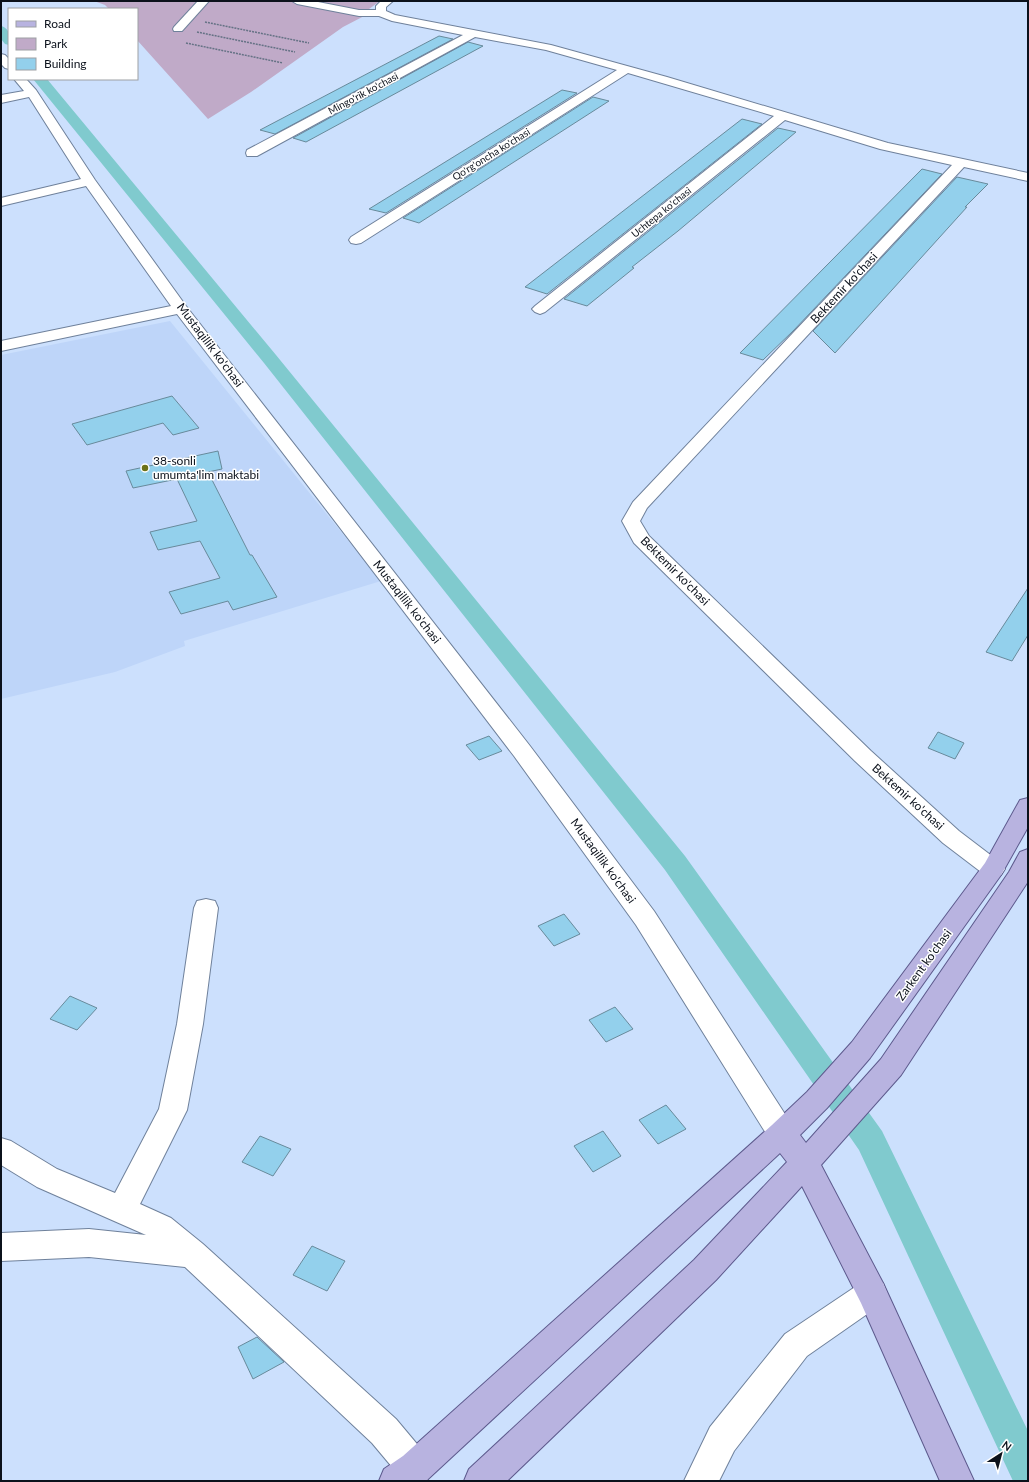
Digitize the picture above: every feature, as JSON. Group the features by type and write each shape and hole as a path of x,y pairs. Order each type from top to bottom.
{"main road":[{"name":"Zarkent ko'chasi","path":"406,1475 810,1107 861,1050 993,870 1028,806"},
{"path":"481,1481 705,1270 837,1129 891,1067 1025,873"},
{"path":"782,1134 805,1163 872,1293 957,1481"}],"street":[{"path":"178,29 204,1"},
{"path":"297,1 359,12 381,13 392,18 547,47 885,146 1028,176"},
{"path":"381,13 381,6 388,1"},
{"name":"Mingo'rik ko'chasi","path":"252,153 474,33"},
{"path":"1,57 8,65"},
{"name":"Qo'rg'oncha ko'chasi","path":"356,240 626,69"},
{"path":"1,99 26,86"},
{"name":"Mustaqillik ko'chasi","path":"26,86 89,181 181,309 522,752 645,918 782,1134"},
{"name":"Uchtepa ko'chasi","path":"540,309 782,116"},
{"name":"Bektemir ko'chasi","path":"962,162 640,506 631,521 641,539 863,756 951,836 993,870"},
{"path":"1,202 89,181"},
{"path":"1,346 181,309"},
{"path":"122,1210 173,1110 190,1024 206,908"},
{"path":"1,1150 47,1178 161,1228 192,1254 384,1431 406,1475"},
{"path":"1,1247 89,1243 192,1254"},
{"path":"701,1481 722,1440 796,1345 872,1293"}],"path":[{"path":"187,19 309,43"},
{"path":"284,63 169,39 178,29 295,52"}],"shaded area":[{"name":"38-sonli umumta'lim maktabi","path":"170,321 381,581 184,641 185,646 115,672 1,699 1,355"}],"green space":[{"path":"94,1 380,1 369,9 362,10 368,14 343,27 251,92 208,119 138,41 138,8 108,8 105,5"}],"building":[{"path":"439,36 453,39 275,134 260,130"},
{"path":"468,42 483,46 306,142 293,138"},
{"path":"562,90 577,93 386,213 369,209"},
{"path":"593,97 609,101 419,223 403,218"},
{"path":"742,119 762,124 547,294 525,287"},
{"path":"778,128 796,132 587,306 564,299"},
{"path":"922,169 942,174 793,331 763,360 740,353"},
{"path":"957,177 988,184 965,207 967,207 835,353 813,331"},
{"path":"172,396 199,428 173,435 163,423 87,445 72,424"},
{"path":"218,451 222,469 208,472 250,555 252,555 277,597 233,610 228,601 181,614 169,592 220,578 200,541 158,550 150,532 197,521 177,479 133,488 126,471"},
{"path":"1028,588 1028,635 1012,661 986,652"},
{"path":"938,732 964,743 955,759 928,748"},
{"path":"489,736 502,751 479,760 466,745"},
{"path":"564,914 580,934 554,946 538,926"},
{"path":"70,996 97,1008 77,1030 50,1019"},
{"path":"615,1007 633,1029 606,1042 589,1020"},
{"path":"666,1105 686,1129 658,1144 639,1120"},
{"path":"603,1131 621,1156 593,1172 574,1146"},
{"path":"260,1136 291,1149 273,1176 242,1162"},
{"path":"312,1246 345,1261 327,1291 293,1275"},
{"path":"257,1337 284,1362 253,1379 238,1347"}],"waterway":[{"path":"1,30 8,40"},
{"path":"41,80 270,359 675,863 871,1141 1028,1472"}],"place":[{"name":"38-sonli umumta'lim maktabi","path":"145,468"}]}
